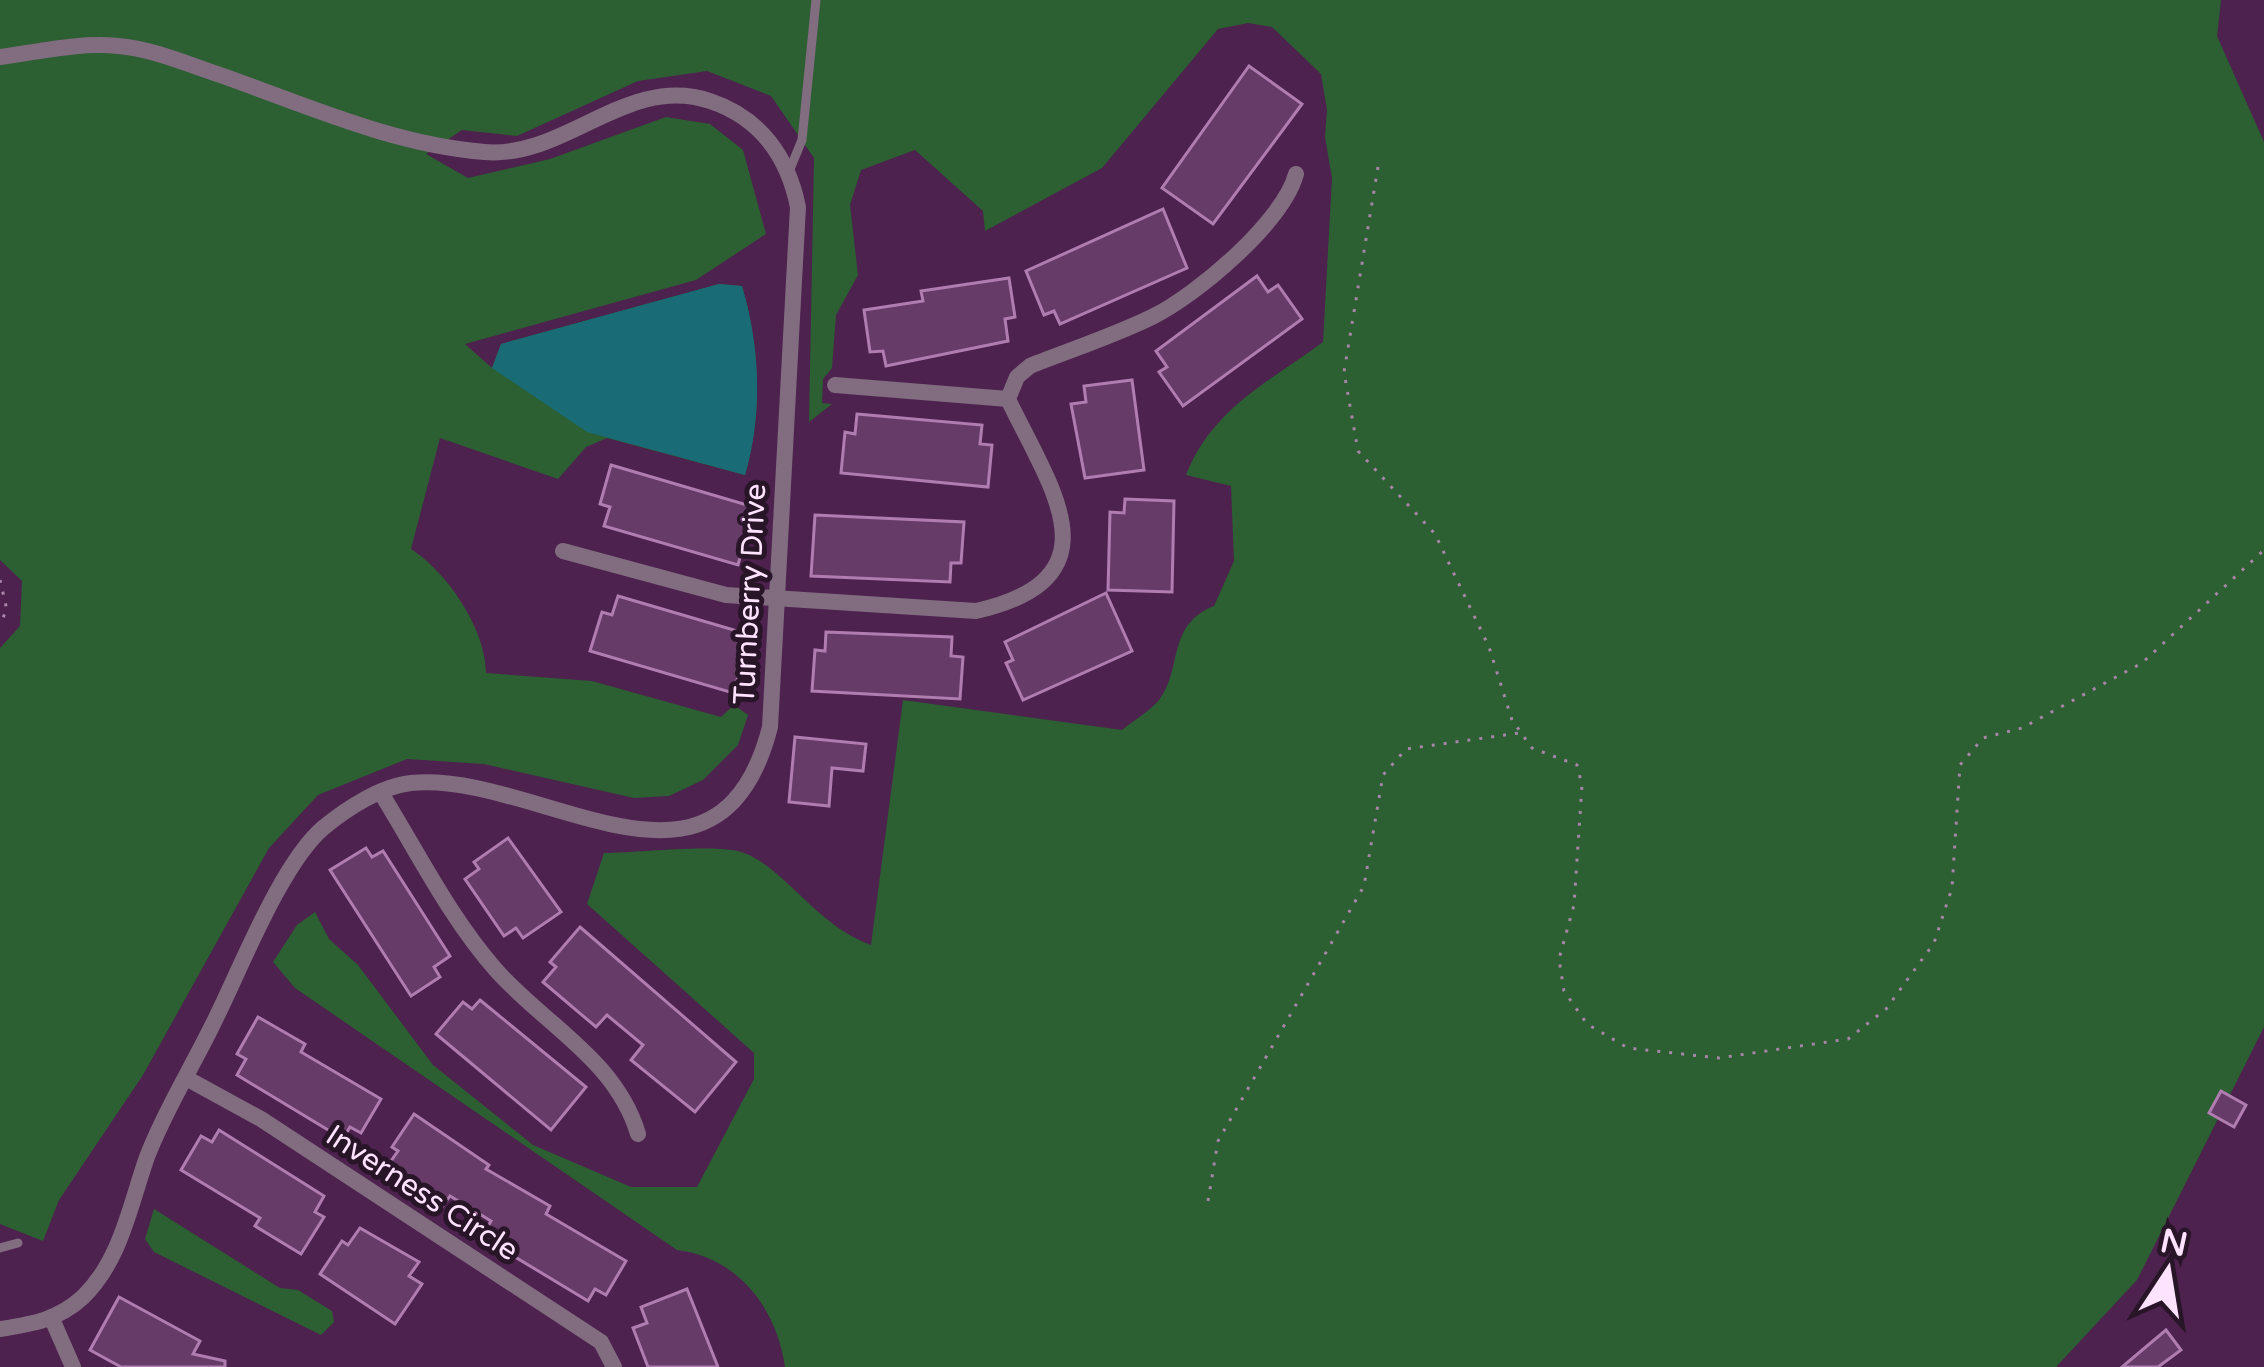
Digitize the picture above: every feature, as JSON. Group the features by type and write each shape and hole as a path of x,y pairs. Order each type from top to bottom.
{"street":[{"path":"0,57 86,46 135,48 394,135 493,153 529,148 646,98 686,95 739,115 761,131 790,170"},
{"name":"Turnberry Drive","path":"52,1319 85,1295 115,1252 149,1153 298,854 321,830 381,793 410,782 461,785 639,832 678,831 714,818 744,792 762,758 770,728 798,207 790,170"},
{"path":"563,551 708,591 777,601 976,611 1011,603 1058,567 1067,541 1064,516 1008,399 1017,377 1030,366 1176,302 1275,218 1290,198 1296,175"},
{"path":"836,385 1008,399"},
{"path":"381,793 472,939 498,972 610,1076 630,1107 638,1134"},
{"name":"Inverness Circle","path":"186,1078 261,1119 601,1342 614,1367"},
{"path":"0,1329 52,1319 73,1367"}],"lane":[{"path":"790,170 802,140 816,0"},
{"path":"0,1248 17,1243"}],"path":[{"path":"1378,167 1351,301 1344,372 1358,451 1435,534 1532,748 1577,765 1582,785 1574,904 1559,959 1564,992 1587,1024 1628,1048 1719,1058 1848,1039 1886,1009 1934,944 1952,888 1960,765 1983,738 2022,728 2142,663 2264,550"},
{"path":"0,580 7,610 0,623"},
{"path":"1208,1201 1218,1141 1364,886 1383,775 1406,749 1521,732"}],"shaded area":[{"path":"0,0 2221,0 2217,36 2264,142 2264,1027 2137,1280 2056,1367 785,1367 781,1345 763,1306 735,1275 718,1263 677,1250 295,988 273,962 297,925 315,912 329,939 358,965 433,1065 533,1145 631,1187 697,1187 754,1079 754,1053 587,904 604,853 697,849 744,853 773,871 834,924 871,945 903,700 1122,730 1159,700 1182,636 1199,614 1214,606 1234,561 1231,486 1186,475 1210,432 1226,415 1323,342 1332,178 1321,74 1272,27 1248,23 1218,29 1102,168 985,231 983,211 915,150 861,170 850,205 858,275 836,315 832,368 823,379 822,403 832,404 809,422 814,158 771,96 707,71 638,81 517,136 462,130 426,154 468,178 550,159 666,117 710,124 743,150 766,234 696,280 465,344 492,368 501,344 719,284 742,286 757,380 755,428 745,475 607,438 586,447 558,479 440,438 411,549 438,572 462,603 479,638 486,673 592,681 721,717 734,705 748,715 738,745 703,780 669,796 634,798 484,764 407,759 318,795 269,848 143,1075 59,1200 43,1241 0,1224 0,648 20,626 22,581 0,560"},
{"path":"719,284 742,286 753,333 757,404 745,475 587,432 492,368 501,344"},
{"path":"154,1209 280,1288 298,1290 332,1311 334,1322 321,1335 154,1252 145,1239"}],"building":[{"path":"1249,66 1302,104 1213,224 1162,188"},
{"path":"1163,209 1187,268 1060,324 1054,311 1044,315 1026,271"},
{"path":"1257,276 1268,292 1278,285 1302,319 1183,406 1159,372 1167,367 1156,351"},
{"path":"1009,278 1015,317 1005,319 1008,341 886,366 883,351 870,352 864,310 923,301 921,291"},
{"path":"1132,380 1144,470 1085,478 1071,404 1086,402 1084,386"},
{"path":"857,414 982,425 980,444 992,445 988,487 841,473 845,432 855,434"},
{"path":"611,465 754,507 738,565 604,526 610,507 600,504"},
{"path":"1125,499 1174,501 1172,592 1108,590 1110,512 1124,513"},
{"path":"815,515 964,522 961,563 951,563 950,582 811,576"},
{"path":"1106,593 1132,651 1023,700 1006,663 1013,660 1005,642"},
{"path":"618,596 751,635 733,693 590,651 602,612 612,615"},
{"path":"826,632 952,637 951,656 963,657 960,699 812,691 815,650 825,651"},
{"path":"795,737 866,744 863,771 832,768 829,806 789,802"},
{"path":"508,838 561,912 523,938 516,928 504,936 465,879 479,869 474,862"},
{"path":"366,848 372,857 383,851 450,956 434,967 440,977 411,996 330,870"},
{"path":"580,927 736,1062 695,1112 631,1060 643,1045 607,1015 596,1027 543,982 556,967 550,962"},
{"path":"480,1000 586,1087 551,1130 436,1034 463,1002 472,1009"},
{"path":"258,1017 305,1044 301,1052 381,1099 361,1133 350,1127 343,1139 237,1075 246,1059 237,1054"},
{"path":"2221,1091 2246,1105 2234,1127 2209,1113"},
{"path":"414,1114 489,1165 486,1169 550,1206 546,1214 626,1261 606,1295 595,1289 588,1301 482,1237 491,1221 450,1196 440,1210 386,1168 398,1151 392,1147"},
{"path":"219,1130 324,1196 315,1212 324,1217 301,1254 255,1226 260,1218 181,1170 201,1136 212,1142"},
{"path":"360,1228 419,1262 409,1276 422,1284 395,1324 320,1274 342,1241 348,1245"},
{"path":"687,1289 718,1367 648,1367 633,1328 647,1323 641,1307"},
{"path":"119,1297 200,1341 193,1354 225,1361 225,1367 121,1367 90,1350"},
{"path":"2166,1330 2181,1350 2158,1367 2122,1367"}]}
